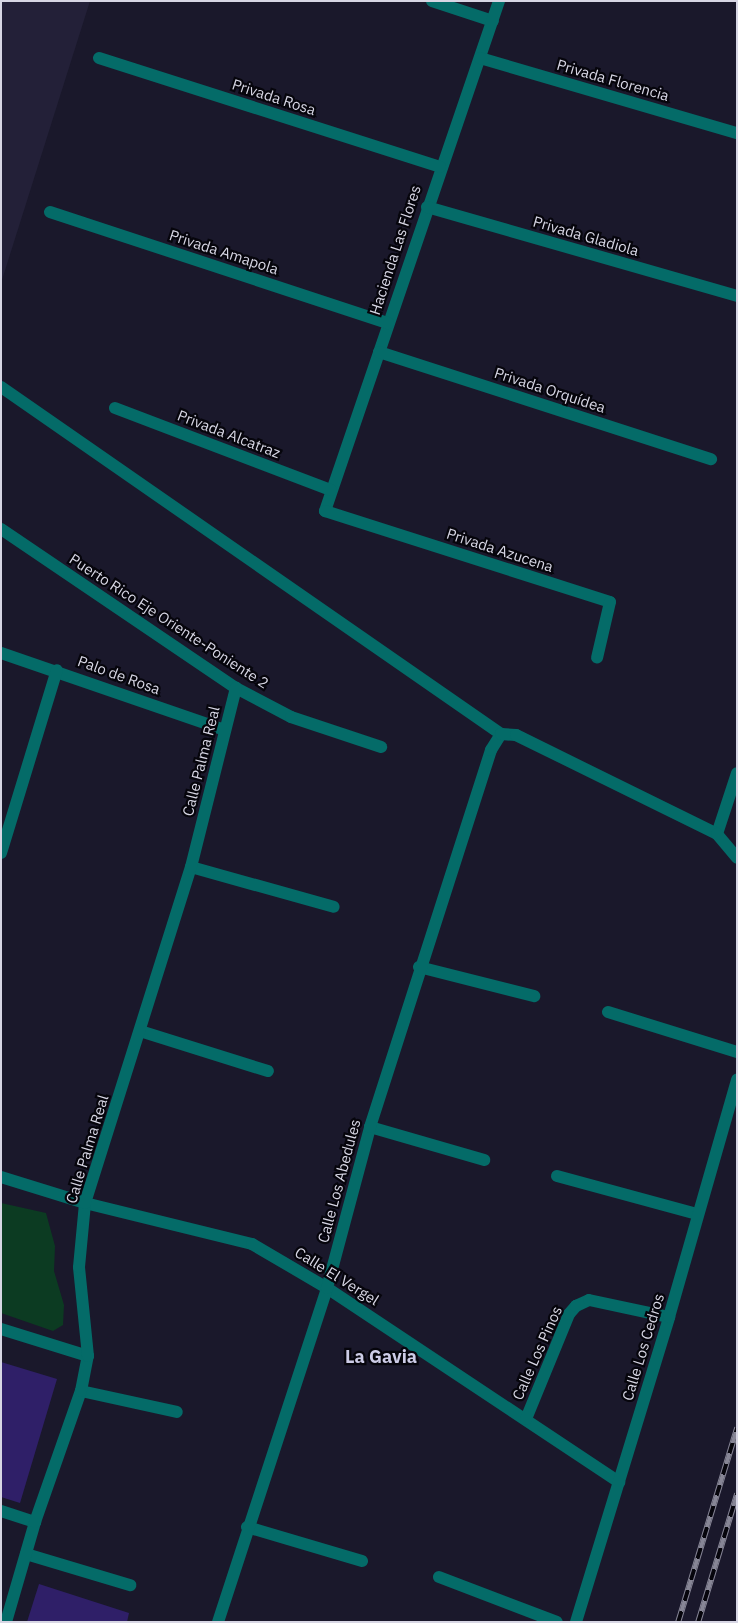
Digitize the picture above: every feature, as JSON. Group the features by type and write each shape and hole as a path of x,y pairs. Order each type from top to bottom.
{"street":[{"path":"432,1 493,21"},
{"name":"Hacienda Las Flores","path":"325,511 440,167 499,1"},
{"name":"Privada Rosa","path":"99,58 440,167"},
{"name":"Privada Florencia","path":"480,58 737,133"},
{"name":"Privada Gladiola","path":"427,207 737,296"},
{"name":"Privada Amapola","path":"50,212 388,323"},
{"name":"Privada Orquídea","path":"379,352 711,459"},
{"path":"1,387 501,734 516,735 717,834 737,858"},
{"name":"Privada Alcatraz","path":"115,408 331,490"},
{"name":"Privada Azucena","path":"325,511 610,602 597,658"},
{"name":"Puerto Rico Eje Oriente-Poniente 2","path":"1,529 236,688 291,717 381,747"},
{"name":"Palo de Rosa","path":"1,652 225,730"},
{"path":"1,852 57,670"},
{"name":"Calle Palma Real","path":"6,1622 35,1522 81,1391 88,1356 79,1267 85,1203 191,867 236,688"},
{"name":"Calle Los Abedules","path":"218,1622 247,1527 328,1288 370,1127 419,967 491,750 501,734"},
{"path":"717,834 737,773"},
{"path":"191,867 334,906"},
{"path":"419,967 534,996"},
{"path":"608,1012 737,1052"},
{"path":"140,1031 268,1071"},
{"name":"Calle Los Cedros","path":"576,1622 669,1317 737,1080"},
{"path":"370,1127 484,1160"},
{"path":"556,1176 697,1214"},
{"name":"Calle El Vergel","path":"1,1177 85,1203 252,1244 328,1288 526,1418 619,1482"},
{"name":"Calle Los Pinos","path":"526,1418 569,1314 576,1306 589,1300 669,1317"},
{"path":"1,1329 88,1356"},
{"path":"81,1391 177,1412"},
{"path":"1,1511 35,1522"},
{"path":"247,1527 362,1561"},
{"path":"26,1554 130,1585"},
{"path":"439,1576 556,1622"}],"shaded area":[{"path":"1,1 90,1 1,283"}],"green space":[{"path":"1,1203 46,1213 55,1246 54,1271 64,1305 63,1325 53,1331 1,1313"}],"building":[{"path":"1,1362 57,1379 20,1503 1,1497"},
{"path":"39,1584 129,1613 127,1622 27,1622"}],"railway":[{"path":"678,1622 737,1428"},
{"path":"698,1622 737,1494"}],"district":[{"name":"La Gavia","path":"381,1357"}]}
